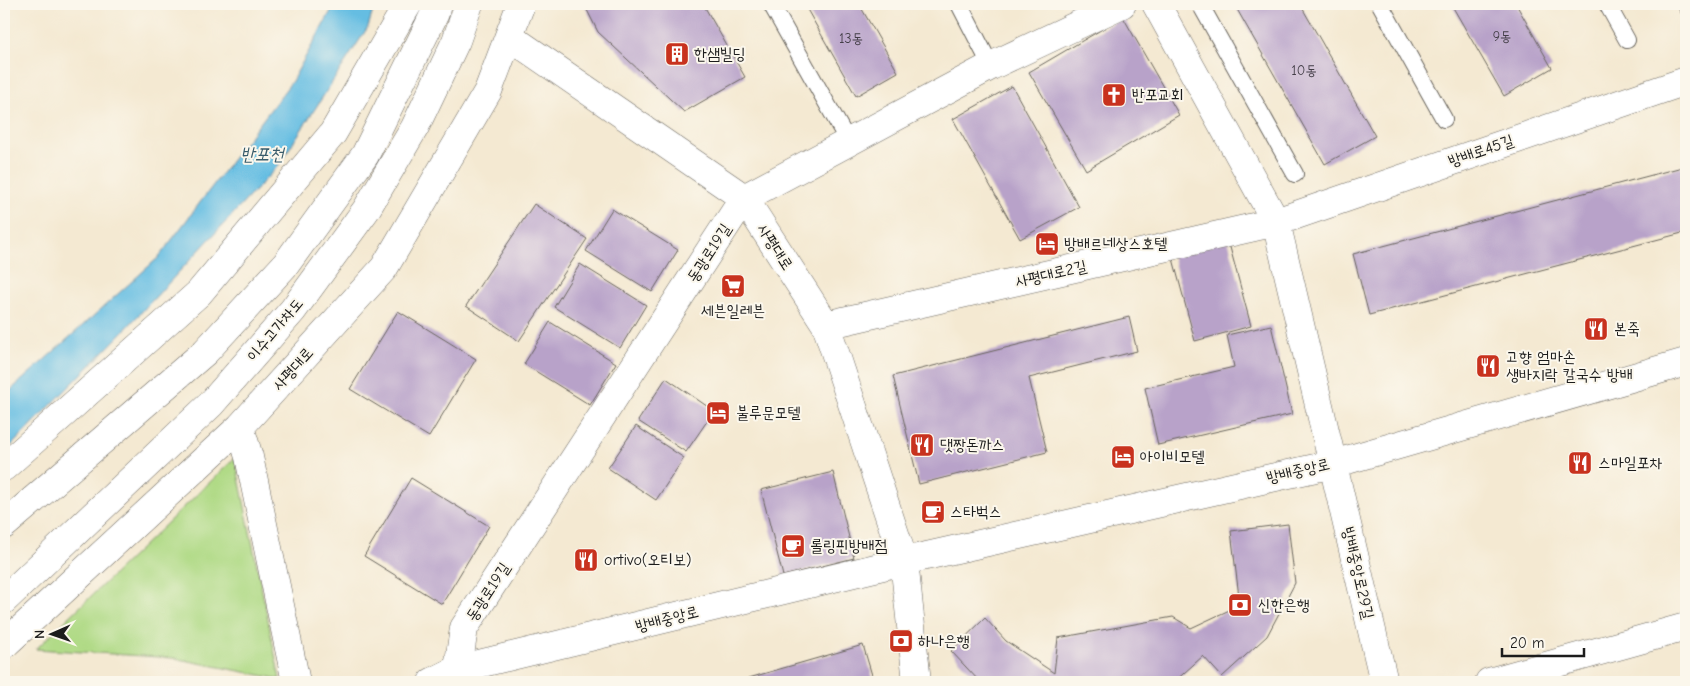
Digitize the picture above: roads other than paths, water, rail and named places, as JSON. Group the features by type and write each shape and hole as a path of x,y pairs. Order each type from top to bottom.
{"street":[{"path":"4,466 199,294 333,133 408,4"},
{"path":"7,519 205,352 286,264 365,155 435,13 437,4"},
{"name":"이수고가차도","path":"4,600 211,404 293,310 366,210 415,127 456,41 469,4"},
{"name":"사평대로","path":"4,645 240,427 384,268 488,91 521,4"},
{"name":"동광로19길","path":"464,676 464,628 744,198 991,66 1122,4"},
{"path":"1156,4 1276,222 1333,464"},
{"name":"사평대로","path":"510,37 744,198 826,325 904,562"},
{"name":"방배로45길","path":"1276,222 1686,81"},
{"name":"사평대로2길","path":"826,325 1276,222"},
{"name":"방배중앙로","path":"432,682 464,676 904,562 1333,464 1686,362"},
{"path":"240,427 250,456 296,682"},
{"name":"방배중앙로29길","path":"1333,464 1384,682"},
{"path":"904,562 917,682"},
{"path":"1489,682 1686,627"}],"lane":[{"path":"771,4 849,143"},
{"path":"960,4 991,66"},
{"path":"1200,4 1295,174"},
{"path":"1380,4 1444,118"},
{"path":"1607,4 1627,40"}],"water":[{"name":"반포천","path":"335,4 375,4 368,27 278,166 120,335 4,453 4,396 158,258 292,81"}],"place":[{"name":"한샘빌딩","path":"677,54"},
{"name":"반포교회","path":"1114,95"},
{"name":"방배르네상스호텔","path":"1047,244"},
{"name":"세븐일레븐","path":"733,286"},
{"name":"본죽","path":"1596,329"},
{"name":"고향 엄마손 생바지락 칼국수 방배","path":"1488,366"},
{"name":"불루문모텔","path":"718,413"},
{"name":"댓짱돈까스","path":"922,445"},
{"name":"아이비모텔","path":"1123,457"},
{"name":"스마일포차","path":"1580,463"},
{"name":"스타벅스","path":"933,512"},
{"name":"롤링핀방배점","path":"793,546"},
{"name":"ortivo(오티보)","path":"586,560"},
{"name":"신한은행","path":"1240,605"},
{"name":"하나은행","path":"901,641"}]}
